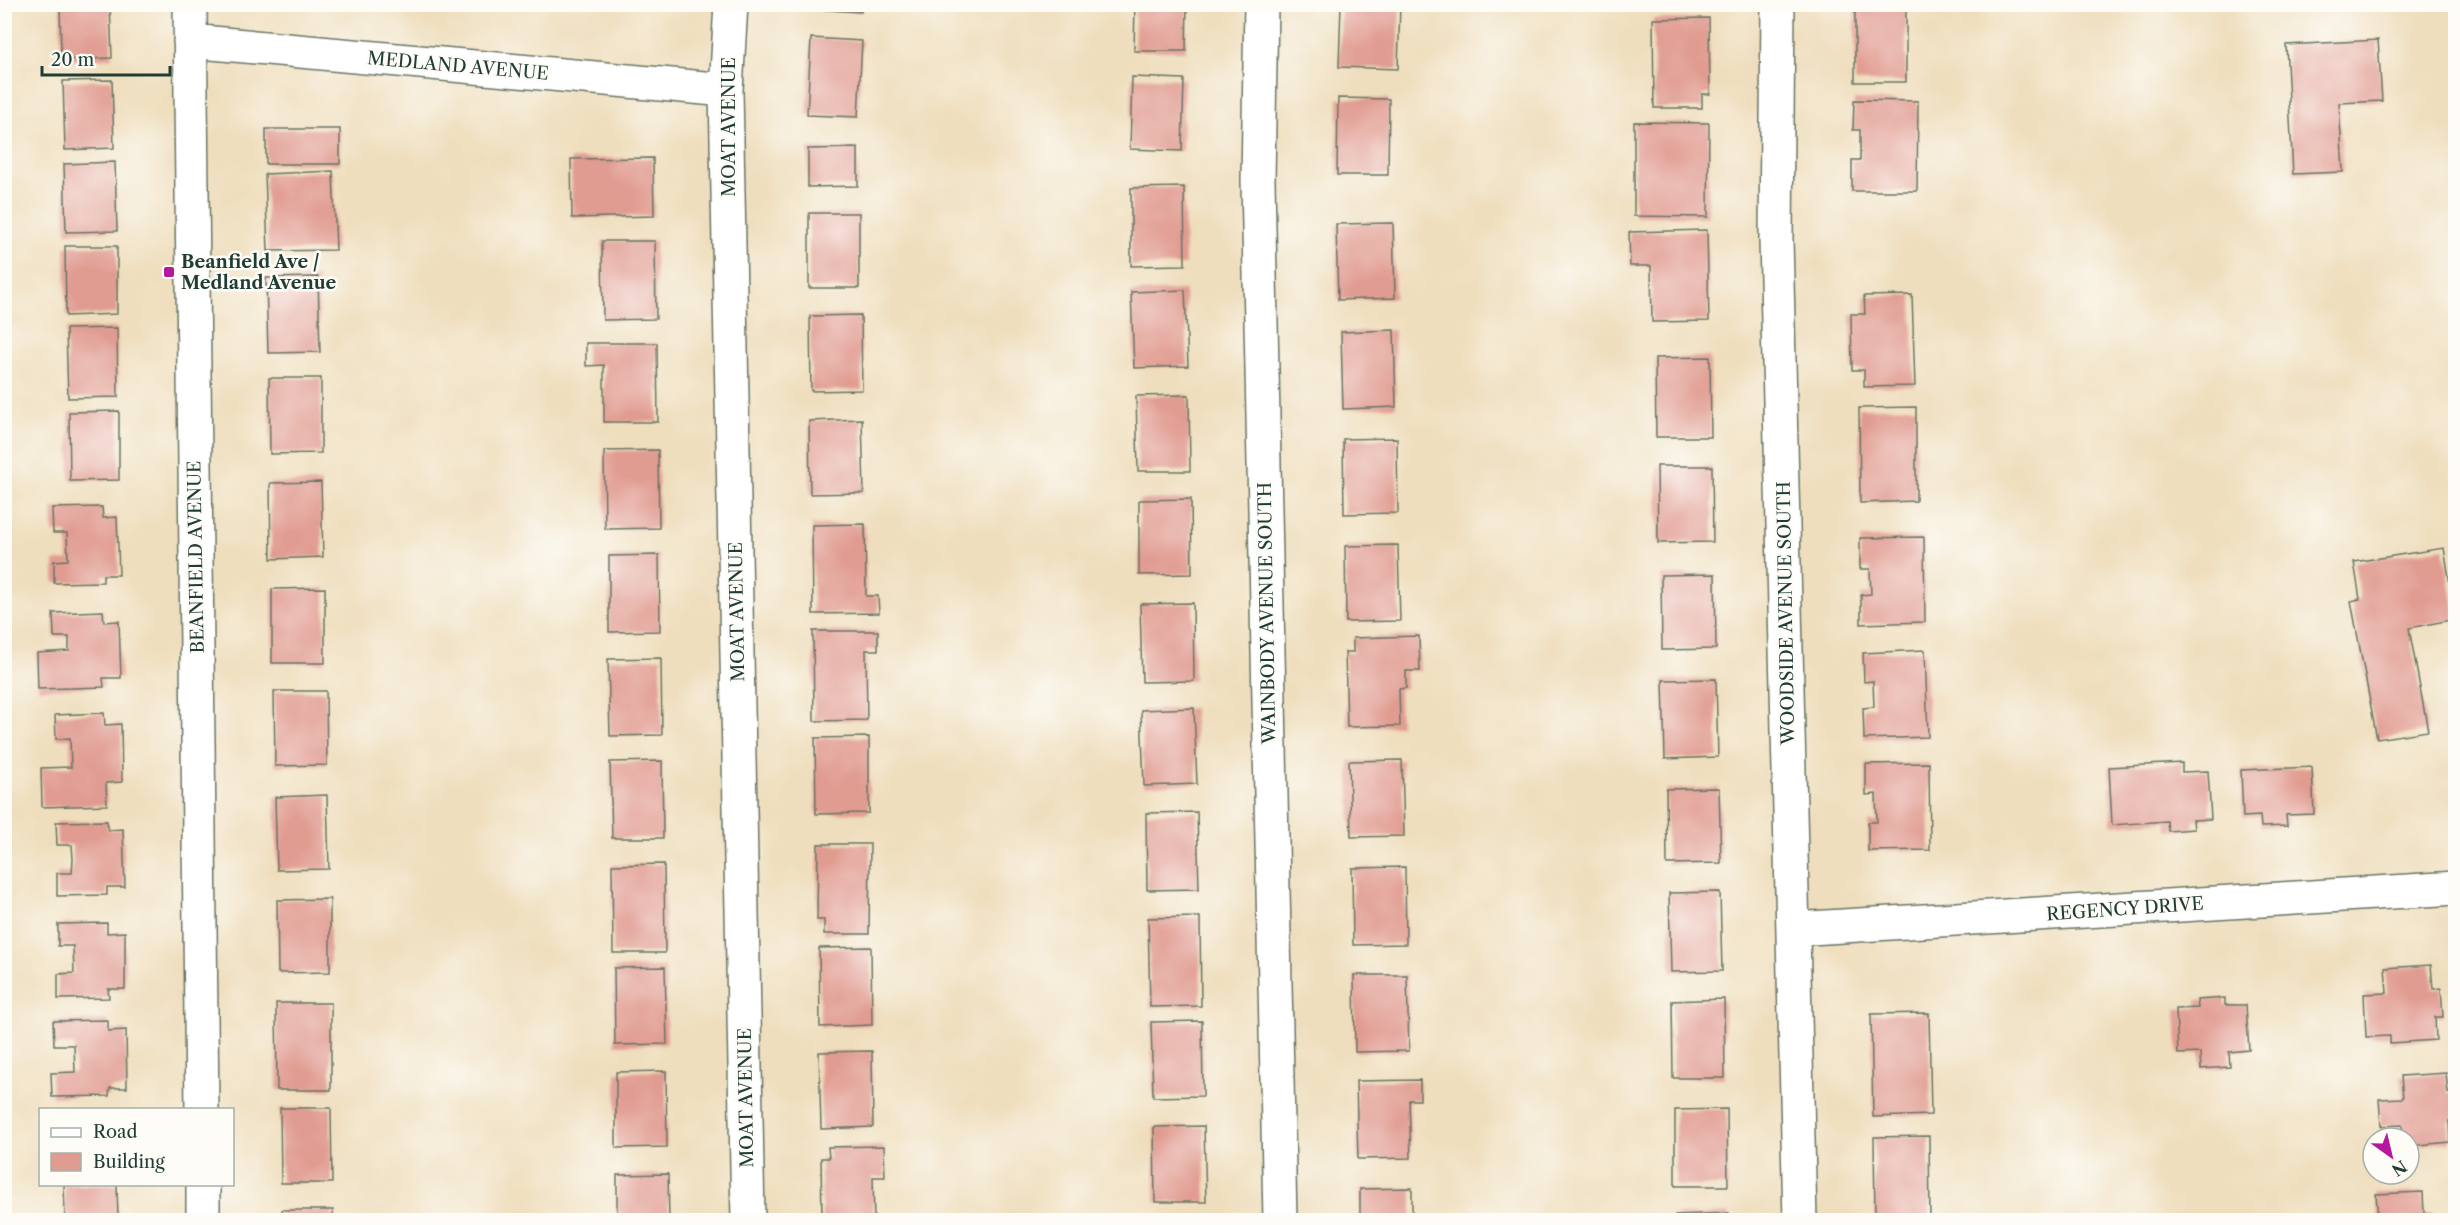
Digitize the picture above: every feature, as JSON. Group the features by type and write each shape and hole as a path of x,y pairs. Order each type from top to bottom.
{"street":[{"name":"BEANFIELD AVENUE","path":"190,4 202,1108"},
{"name":"MOAT AVENUE","path":"731,4 726,90 748,1221"},
{"name":"WAINBODY AVENUE SOUTH","path":"1261,4 1258,180 1280,1221"},
{"name":"WOODSIDE AVENUE SOUTH","path":"1779,4 1776,239 1800,1221"},
{"name":"MEDLAND AVENUE","path":"190,41 726,90"},
{"name":"REGENCY DRIVE","path":"1794,929 2456,888"},
{"path":"203,1186 204,1221"}],"building":[{"path":"60,4 110,4 112,58 61,60"},
{"path":"632,4 656,4 655,8"},
{"path":"810,4 862,4 861,12 810,9"},
{"path":"1135,4 1187,4 1186,51 1134,51"},
{"path":"1341,4 1400,4 1398,69 1339,67"},
{"path":"1855,6 1906,7 1906,82 1855,82"},
{"path":"1709,18 1710,94 1702,94 1702,108 1654,108 1653,19"},
{"path":"811,38 862,41 858,117 807,115"},
{"path":"2378,40 2382,101 2339,103 2343,172 2293,174 2286,45"},
{"path":"1132,77 1184,79 1182,151 1130,149"},
{"path":"112,80 114,148 65,150 63,81"},
{"path":"1338,98 1389,99 1388,175 1337,175"},
{"path":"1854,100 1918,101 1917,191 1852,191 1852,160 1860,160 1860,130 1853,130"},
{"path":"1634,122 1709,123 1708,217 1634,216"},
{"path":"266,129 340,129 340,164 266,164"},
{"path":"858,148 858,186 808,187 808,149"},
{"path":"653,158 654,216 572,218 571,159"},
{"path":"115,162 117,231 66,232 64,164"},
{"path":"333,171 336,250 268,251 265,174"},
{"path":"1184,187 1185,265 1131,266 1131,188"},
{"path":"809,213 859,213 859,288 809,288"},
{"path":"1393,223 1395,298 1338,300 1336,224"},
{"path":"1707,230 1709,321 1652,322 1651,266 1630,266 1629,232"},
{"path":"602,241 655,241 656,319 603,320"},
{"path":"65,246 117,246 117,314 66,316"},
{"path":"318,277 320,352 268,353 266,278"},
{"path":"1185,290 1188,366 1134,368 1131,292"},
{"path":"1912,295 1915,386 1864,387 1864,370 1852,370 1851,314 1865,314 1864,296"},
{"path":"861,315 862,390 811,391 810,316"},
{"path":"117,328 118,397 68,398 66,329"},
{"path":"1394,330 1396,407 1343,409 1341,332"},
{"path":"586,343 657,343 658,422 604,422 604,365 586,366"},
{"path":"1710,357 1711,437 1656,437 1655,358"},
{"path":"269,378 321,378 321,453 270,454"},
{"path":"1189,395 1190,471 1138,471 1136,396"},
{"path":"1916,407 1916,501 1860,503 1859,408"},
{"path":"119,411 119,480 70,481 69,412"},
{"path":"862,419 864,493 810,494 809,421"},
{"path":"1397,438 1398,513 1344,514 1343,439"},
{"path":"658,450 659,528 605,529 604,451"},
{"path":"1657,466 1712,466 1713,542 1658,543"},
{"path":"321,482 323,557 271,559 270,483"},
{"path":"1191,499 1192,574 1139,575 1139,500"},
{"path":"102,507 103,518 117,517 119,575 103,575 103,582 54,583 54,561 68,560 67,533 53,533 52,508"},
{"path":"865,524 866,596 878,596 879,613 813,614 812,525"},
{"path":"1924,537 1925,622 1861,624 1861,595 1871,594 1870,569 1860,569 1860,538"},
{"path":"1398,545 1400,621 1346,622 1345,546"},
{"path":"2444,548 2456,619 2409,628 2428,731 2377,739 2351,601 2360,599 2354,562"},
{"path":"659,555 660,631 609,632 609,556"},
{"path":"1715,574 1716,649 1662,650 1661,575"},
{"path":"325,588 325,663 272,663 272,589"},
{"path":"1193,603 1194,681 1142,682 1140,604"},
{"path":"103,611 104,622 119,621 121,678 103,678 104,687 38,689 37,653 69,651 69,637 54,637 53,613"},
{"path":"813,631 878,631 878,650 866,650 867,720 814,721"},
{"path":"1419,636 1420,671 1406,671 1406,688 1399,689 1400,726 1347,727 1345,652 1353,652 1353,638"},
{"path":"1925,650 1928,737 1864,739 1863,708 1874,707 1873,681 1864,682 1863,653"},
{"path":"661,658 662,735 610,736 608,659"},
{"path":"1716,679 1718,757 1665,759 1663,680"},
{"path":"274,691 326,691 327,765 275,766"},
{"path":"1194,708 1197,784 1144,786 1141,710"},
{"path":"104,713 105,725 121,724 122,782 106,783 107,805 42,807 41,768 71,767 70,738 56,739 55,715"},
{"path":"869,737 869,813 816,814 815,738"},
{"path":"1402,760 1404,836 1351,837 1349,761"},
{"path":"662,761 663,838 612,838 610,762"},
{"path":"1929,763 1930,850 1868,851 1868,822 1877,822 1876,794 1866,795 1866,764"},
{"path":"2182,763 2182,772 2208,771 2211,819 2193,820 2194,829 2168,831 2167,821 2112,825 2109,767"},
{"path":"2312,767 2314,814 2286,815 2287,826 2261,827 2260,816 2243,817 2241,770"},
{"path":"1719,788 1721,863 1667,864 1666,789"},
{"path":"327,795 329,869 277,870 275,797"},
{"path":"1197,812 1199,889 1147,890 1146,813"},
{"path":"107,821 108,830 123,829 125,887 107,887 107,895 57,896 57,873 72,873 73,859 72,845 57,845 56,822"},
{"path":"818,844 870,844 869,934 824,934 824,920 817,920"},
{"path":"664,864 665,953 613,953 612,865"},
{"path":"1405,867 1406,944 1353,945 1352,868"},
{"path":"1720,892 1722,971 1671,972 1669,893"},
{"path":"330,899 330,972 278,973 277,900"},
{"path":"1200,917 1201,1006 1150,1007 1148,918"},
{"path":"107,923 107,933 125,932 125,989 108,989 109,998 58,999 58,974 74,973 73,946 58,946 58,924"},
{"path":"871,947 872,1025 820,1027 819,948"},
{"path":"2431,965 2433,989 2441,988 2443,1017 2435,1017 2436,1040 2390,1043 2390,1036 2366,1037 2364,994 2387,993 2385,968"},
{"path":"665,967 667,1044 615,1045 614,968"},
{"path":"1354,975 1407,975 1409,1051 1355,1052"},
{"path":"2225,998 2225,1005 2246,1005 2249,1050 2229,1052 2230,1067 2201,1069 2200,1053 2178,1054 2176,1009 2198,1008 2197,1000"},
{"path":"1724,999 1725,1078 1673,1078 1672,1001"},
{"path":"276,1003 331,1003 331,1090 277,1090"},
{"path":"1929,1013 1931,1115 1873,1117 1871,1014"},
{"path":"108,1020 108,1031 126,1030 127,1088 110,1088 109,1096 52,1097 51,1073 75,1072 74,1045 54,1045 53,1021"},
{"path":"1202,1021 1203,1096 1153,1097 1151,1022"},
{"path":"872,1051 873,1127 821,1129 819,1052"},
{"path":"666,1071 667,1147 616,1148 616,1072"},
{"path":"2446,1073 2448,1093 2455,1093 2456,1099 2456,1120 2449,1121 2450,1142 2421,1145 2421,1126 2381,1126 2379,1099 2403,1098 2401,1076"},
{"path":"1420,1080 1420,1100 1409,1100 1411,1158 1358,1159 1356,1081"},
{"path":"280,1108 331,1108 332,1183 281,1183"},
{"path":"1727,1109 1728,1186 1675,1186 1675,1110"},
{"path":"1204,1126 1206,1202 1155,1202 1154,1127"},
{"path":"1929,1136 1930,1220 1875,1220 1874,1137"},
{"path":"884,1146 885,1177 873,1177 874,1220 822,1220 821,1158 829,1158 828,1147"},
{"path":"668,1174 669,1220 617,1220 617,1175"},
{"path":"64,1186 117,1186 118,1220 65,1220"},
{"path":"1412,1188 1412,1220 1360,1220 1360,1189"},
{"path":"2423,1192 2424,1214 2432,1214 2432,1220 2378,1220 2376,1194"},
{"path":"282,1210 333,1210 333,1220 282,1220"},
{"path":"1729,1213 1729,1220 1675,1220 1675,1215"}],"place":[{"name":"Beanfield Ave / Medland Avenue","path":"169,272"}]}
